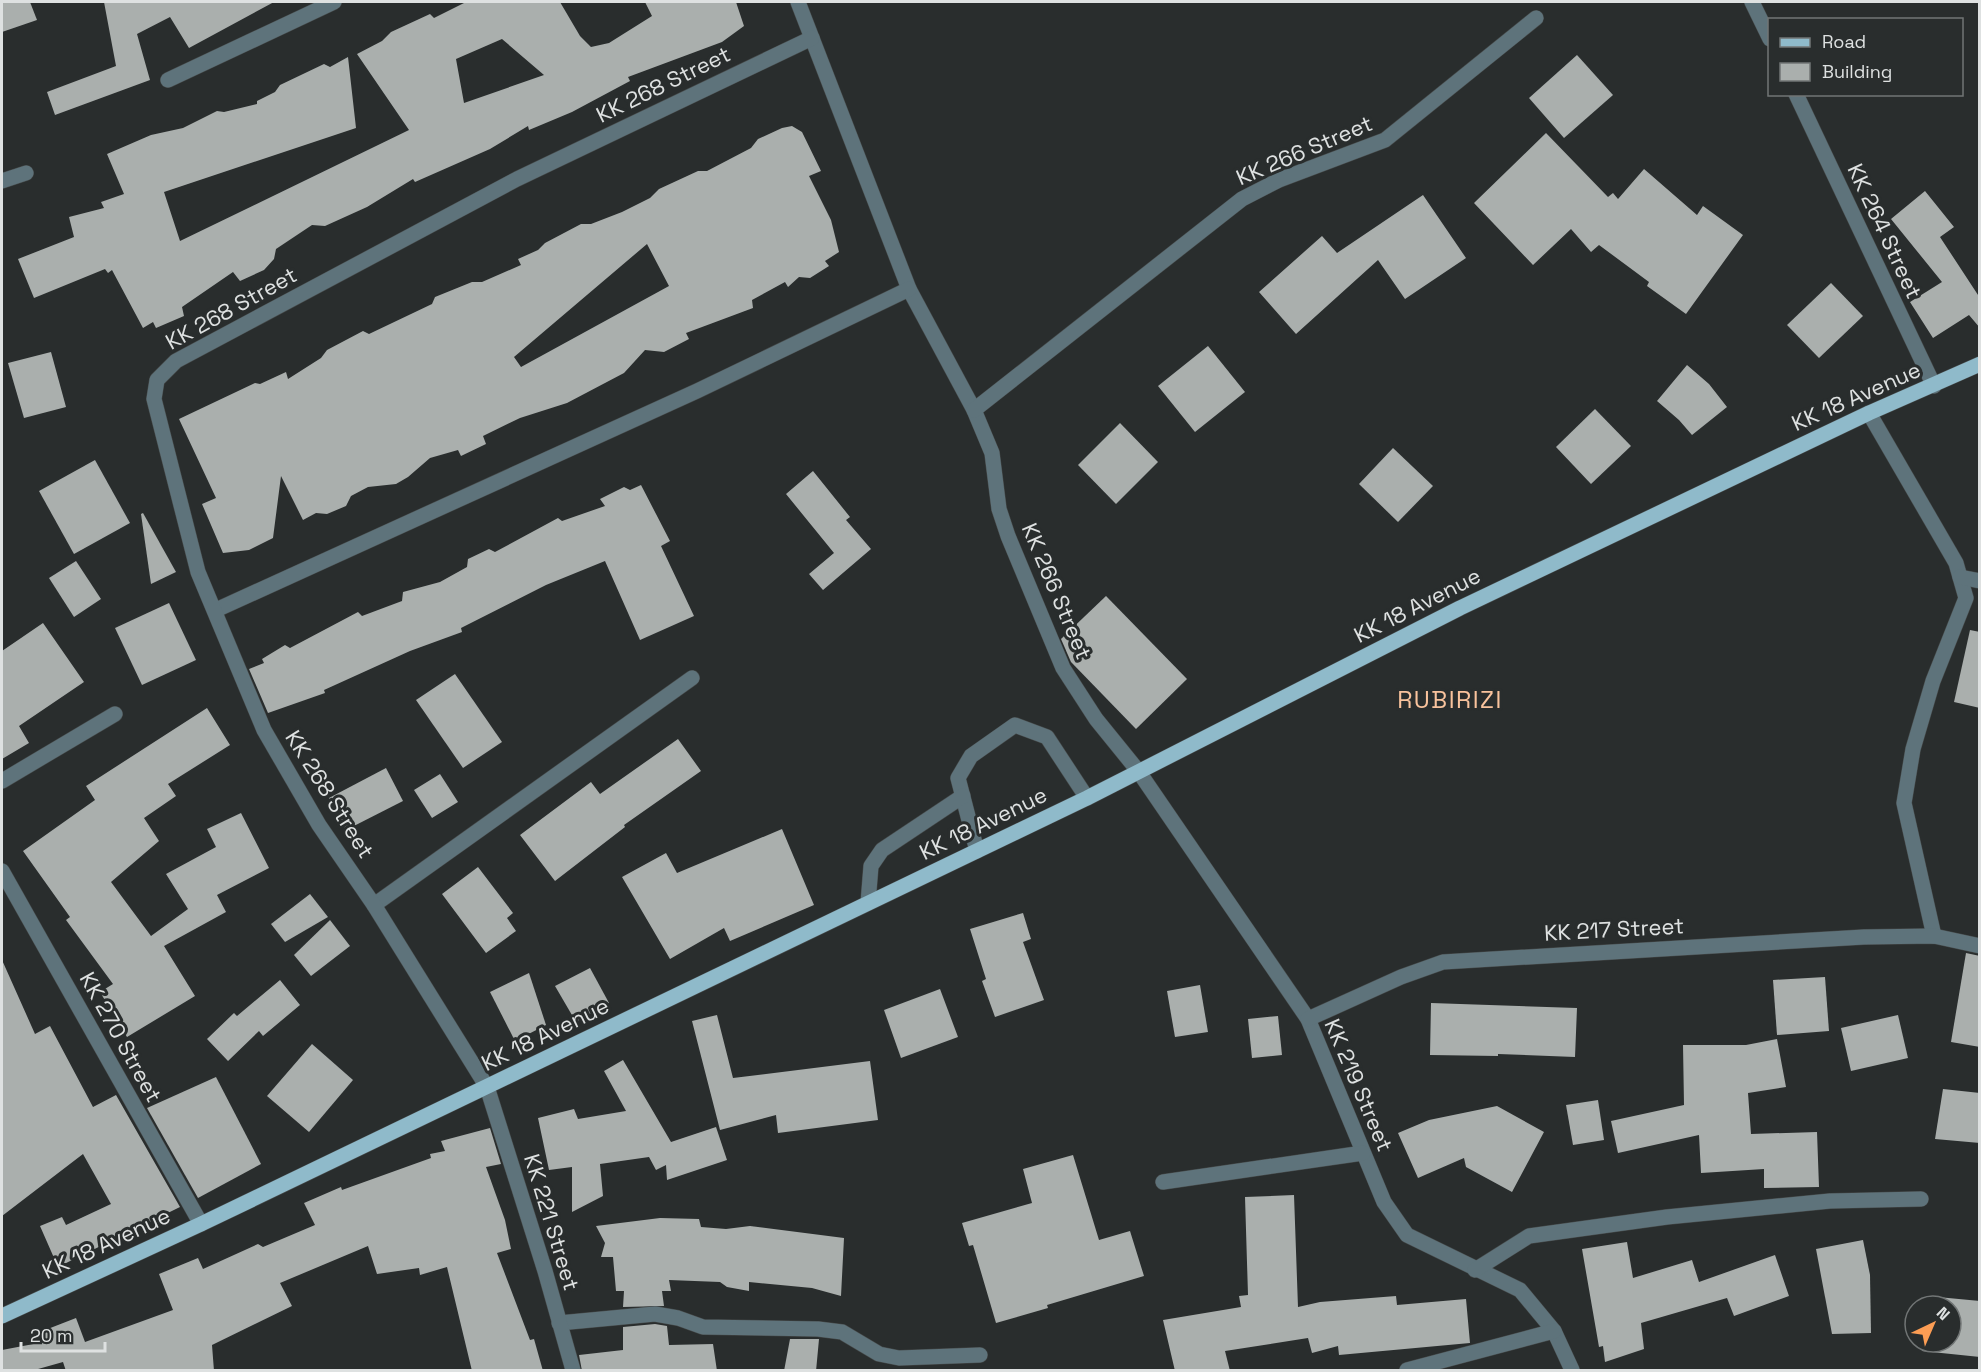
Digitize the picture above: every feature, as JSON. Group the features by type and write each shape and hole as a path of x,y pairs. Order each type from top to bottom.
{"main road":[{"name":"KK 18 Avenue","path":"2,1316 201,1224 1087,798 1460,608 1869,413 1980,364"}],"street":[{"path":"168,80 334,2"},
{"name":"KK 266 Street","path":"798,2 909,289 974,410 992,453 999,508 1008,536 1063,668 1096,719 1139,772"},
{"path":"1752,2 1768,35"},
{"name":"KK 266 Street","path":"974,410 1242,199 1279,180 1385,140 1536,18"},
{"name":"KK 268 Street","path":"487,1087 374,905 319,825 264,730 216,610 198,572 154,399 157,380 176,361 517,179 812,38"},
{"name":"KK 264 Street","path":"1797,96 1934,386"},
{"path":"2,181 26,173"},
{"path":"216,610 686,396 909,289"},
{"path":"1869,413 1956,563 1966,598 1933,681 1913,749 1904,803 1934,936"},
{"path":"1960,577 1980,580"},
{"path":"374,905 692,678"},
{"path":"2,781 115,714"},
{"path":"977,851 958,778 971,756 1015,725 1047,737 1087,798"},
{"name":"KK 219 Street","path":"1139,772 1308,1019 1384,1202 1407,1235 1520,1290 1554,1331 1572,1371"},
{"path":"868,903 871,866 882,850 963,796"},
{"name":"KK 270 Street","path":"2,871 201,1224"},
{"name":"KK 217 Street","path":"1308,1019 1401,977 1443,962 1864,937 1934,936 1980,946"},
{"name":"KK 221 Street","path":"487,1087 573,1371"},
{"path":"1162,1182 1363,1153"},
{"path":"1475,1270 1529,1236 1667,1217 1819,1202 1921,1199"},
{"path":"559,1323 655,1314 678,1318 703,1327 818,1329 842,1332 879,1354 898,1358 980,1355"},
{"path":"1407,1371 1554,1331"}],"building":[{"path":"2,2 30,2 37,20 2,32"},
{"path":"104,2 274,2 189,48 170,17 137,34 150,80 55,115 47,92 116,66"},
{"path":"466,2 560,2 580,36 591,47 609,43 652,16 645,2 736,2 744,26 722,42 628,77 630,81 572,112 529,130 528,126 490,149 415,182 413,179 367,207 325,226 312,225 276,249 274,259 264,270 240,281 233,272 182,307 184,316 156,328 153,322 143,328 112,270 108,273 105,269 34,298 18,259 74,237 69,217 104,208 101,202 124,194 107,154 151,135 183,128 217,111 224,112 257,104 257,101 275,92 280,85 324,64 330,67 348,57 356,128 164,192 180,241 409,130 357,54 382,41 391,32 430,14 434,18","holes":["502,39 544,75 464,103 456,59"]},
{"path":"1577,55 1613,95 1564,138 1529,98"},
{"path":"792,126 802,132 821,171 809,176 831,220 839,252 825,261 829,266 810,278 799,277 788,287 785,282 752,300 753,308 686,333 689,339 664,352 645,350 624,373 567,403 520,418 483,436 486,444 461,456 458,450 430,458 396,484 368,487 351,496 346,506 327,514 316,513 303,520 281,476 273,538 249,550 223,553 202,504 216,498 179,419 255,383 260,384 286,372 288,379 321,358 327,350 363,331 369,334 432,304 435,297 472,282 482,282 521,265 518,259 538,250 545,243 581,224 591,224 622,212 650,198 659,189 698,171 707,171 751,148 758,139","holes":["647,244 669,286 521,367 514,357"]},
{"path":"1546,133 1608,197 1613,193 1618,199 1644,169 1697,215 1703,206 1743,235 1686,314 1647,286 1649,282 1599,245 1591,252 1571,229 1533,265 1474,203"},
{"path":"1925,191 1954,227 1940,237 1980,298 1980,328 1969,315 1933,338 1910,302 1942,282 1891,219"},
{"path":"1423,195 1466,258 1405,299 1378,260 1296,334 1259,292 1322,236 1337,253"},
{"path":"1831,283 1863,316 1819,358 1787,325"},
{"path":"1208,346 1245,392 1195,432 1158,386"},
{"path":"51,352 66,407 24,418 8,363"},
{"path":"1687,365 1709,384 1727,407 1692,435 1657,401"},
{"path":"1595,409 1631,446 1591,484 1556,447"},
{"path":"1120,423 1158,462 1116,504 1078,465"},
{"path":"1393,448 1433,486 1398,522 1359,484"},
{"path":"95,460 130,523 74,554 39,491"},
{"path":"813,471 850,517 846,520 871,549 823,590 809,574 834,553 786,494"},
{"path":"641,485 670,541 661,546 694,616 640,640 605,561 546,585 461,628 462,632 410,651 324,690 325,693 268,713 249,669 264,663 262,659 285,645 290,648 358,612 362,616 402,601 403,592 440,582 467,567 468,559 489,549 495,552 558,518 562,521 605,506 600,499 624,487 630,490"},
{"path":"143,513 176,572 151,584 141,514"},
{"path":"76,561 101,599 74,617 49,578"},
{"path":"1106,596 1187,679 1136,729 1071,662 1061,639"},
{"path":"169,603 196,660 142,685 115,628"},
{"path":"43,623 84,682 19,726 29,743 2,759 2,651"},
{"path":"1970,630 1980,632 1980,708 1954,702"},
{"path":"455,674 502,742 463,768 416,700"},
{"path":"207,708 230,745 168,784 176,796 144,818 159,841 111,882 151,936 188,909 166,874 216,847 207,829 241,813 269,868 217,895 226,912 164,946 195,996 127,1037 100,992 113,984 66,920 70,917 23,851 95,800 86,786"},
{"path":"678,739 701,771 624,825 625,827 555,881 520,835 591,782 600,794"},
{"path":"386,768 403,801 346,830 329,798"},
{"path":"440,774 458,802 432,818 414,790"},
{"path":"782,829 814,905 730,941 724,928 670,959 622,877 666,853 677,873"},
{"path":"478,867 513,913 507,918 516,931 486,953 442,894"},
{"path":"310,894 328,917 285,942 271,924"},
{"path":"1023,913 1031,939 1023,942 1044,1000 995,1017 982,981 986,979 970,929"},
{"path":"330,920 350,946 311,976 294,955"},
{"path":"1966,953 1980,956 1980,1047 1951,1042"},
{"path":"2,960 35,1034 50,1026 93,1107 116,1095 180,1207 58,1267 40,1226 62,1217 66,1225 111,1204 83,1154 2,1216"},
{"path":"590,968 609,1003 576,1022 555,986"},
{"path":"529,973 546,1025 515,1041 490,992"},
{"path":"1825,977 1829,1031 1777,1035 1773,980"},
{"path":"280,980 300,1005 263,1036 259,1031 228,1061 207,1039 234,1013 237,1016"},
{"path":"1200,985 1208,1032 1175,1037 1167,991"},
{"path":"940,989 958,1037 901,1058 884,1010"},
{"path":"1431,1003 1577,1008 1575,1057 1498,1054 1498,1056 1430,1055"},
{"path":"717,1015 733,1078 870,1061 878,1120 778,1133 776,1115 720,1130 692,1021"},
{"path":"1898,1015 1908,1058 1851,1071 1841,1028"},
{"path":"1278,1016 1282,1055 1252,1058 1248,1019"},
{"path":"1777,1039 1786,1087 1748,1093 1751,1134 1817,1132 1819,1187 1764,1188 1764,1169 1701,1173 1699,1135 1618,1153 1611,1121 1684,1105 1683,1045 1746,1045"},
{"path":"312,1044 353,1080 309,1132 267,1096"},
{"path":"623,1060 671,1142 716,1127 727,1160 667,1180 666,1165 656,1170 649,1157 600,1164 603,1196 572,1212 572,1167 549,1170 538,1118 574,1109 578,1119 626,1111 604,1071"},
{"path":"216,1077 261,1164 198,1198 147,1108"},
{"path":"1943,1089 1980,1093 1980,1143 1935,1139"},
{"path":"1598,1100 1604,1140 1573,1145 1566,1105"},
{"path":"1497,1106 1544,1132 1512,1192 1466,1167 1464,1158 1418,1178 1398,1133 1429,1120"},
{"path":"490,1128 501,1164 486,1167 505,1220 511,1249 497,1253 530,1340 534,1339 543,1371 472,1371 447,1267 420,1275 419,1268 377,1274 368,1246 280,1283 292,1306 212,1345 214,1371 66,1371 63,1362 31,1371 2,1371 2,1350 44,1342 40,1332 76,1318 85,1342 173,1310 159,1274 198,1258 203,1269 258,1244 263,1247 315,1225 304,1203 341,1187 342,1190 431,1158 430,1154 445,1151 441,1141"},
{"path":"1073,1155 1099,1240 1130,1231 1144,1276 996,1323 973,1245 969,1246 962,1223 1032,1203 1023,1169"},
{"path":"1294,1195 1298,1307 1320,1302 1396,1296 1397,1305 1466,1299 1470,1343 1339,1355 1338,1346 1312,1353 1308,1338 1225,1351 1230,1371 1175,1371 1163,1320 1241,1307 1239,1296 1248,1295 1245,1197"},
{"path":"660,1218 699,1219 701,1227 726,1229 750,1226 844,1238 841,1296 812,1288 749,1282 749,1291 727,1287 720,1282 669,1280 671,1291 662,1291 664,1306 623,1307 624,1291 616,1291 613,1257 601,1257 605,1243 596,1226"},
{"path":"1863,1240 1870,1275 1871,1333 1832,1334 1816,1249"},
{"path":"1627,1242 1633,1278 1692,1260 1699,1282 1775,1255 1789,1296 1734,1316 1727,1298 1641,1323 1644,1349 1605,1362 1603,1346 1599,1347 1582,1249"},
{"path":"1963,1299 1980,1301 1980,1357 1951,1354 1963,1354"},
{"path":"655,1324 667,1326 669,1345 713,1344 717,1371 582,1371 579,1355 623,1350 623,1327"},
{"path":"790,1339 819,1339 816,1371 784,1371"}],"district":[{"name":"RUBIRIZI","path":"1450,699"}]}
